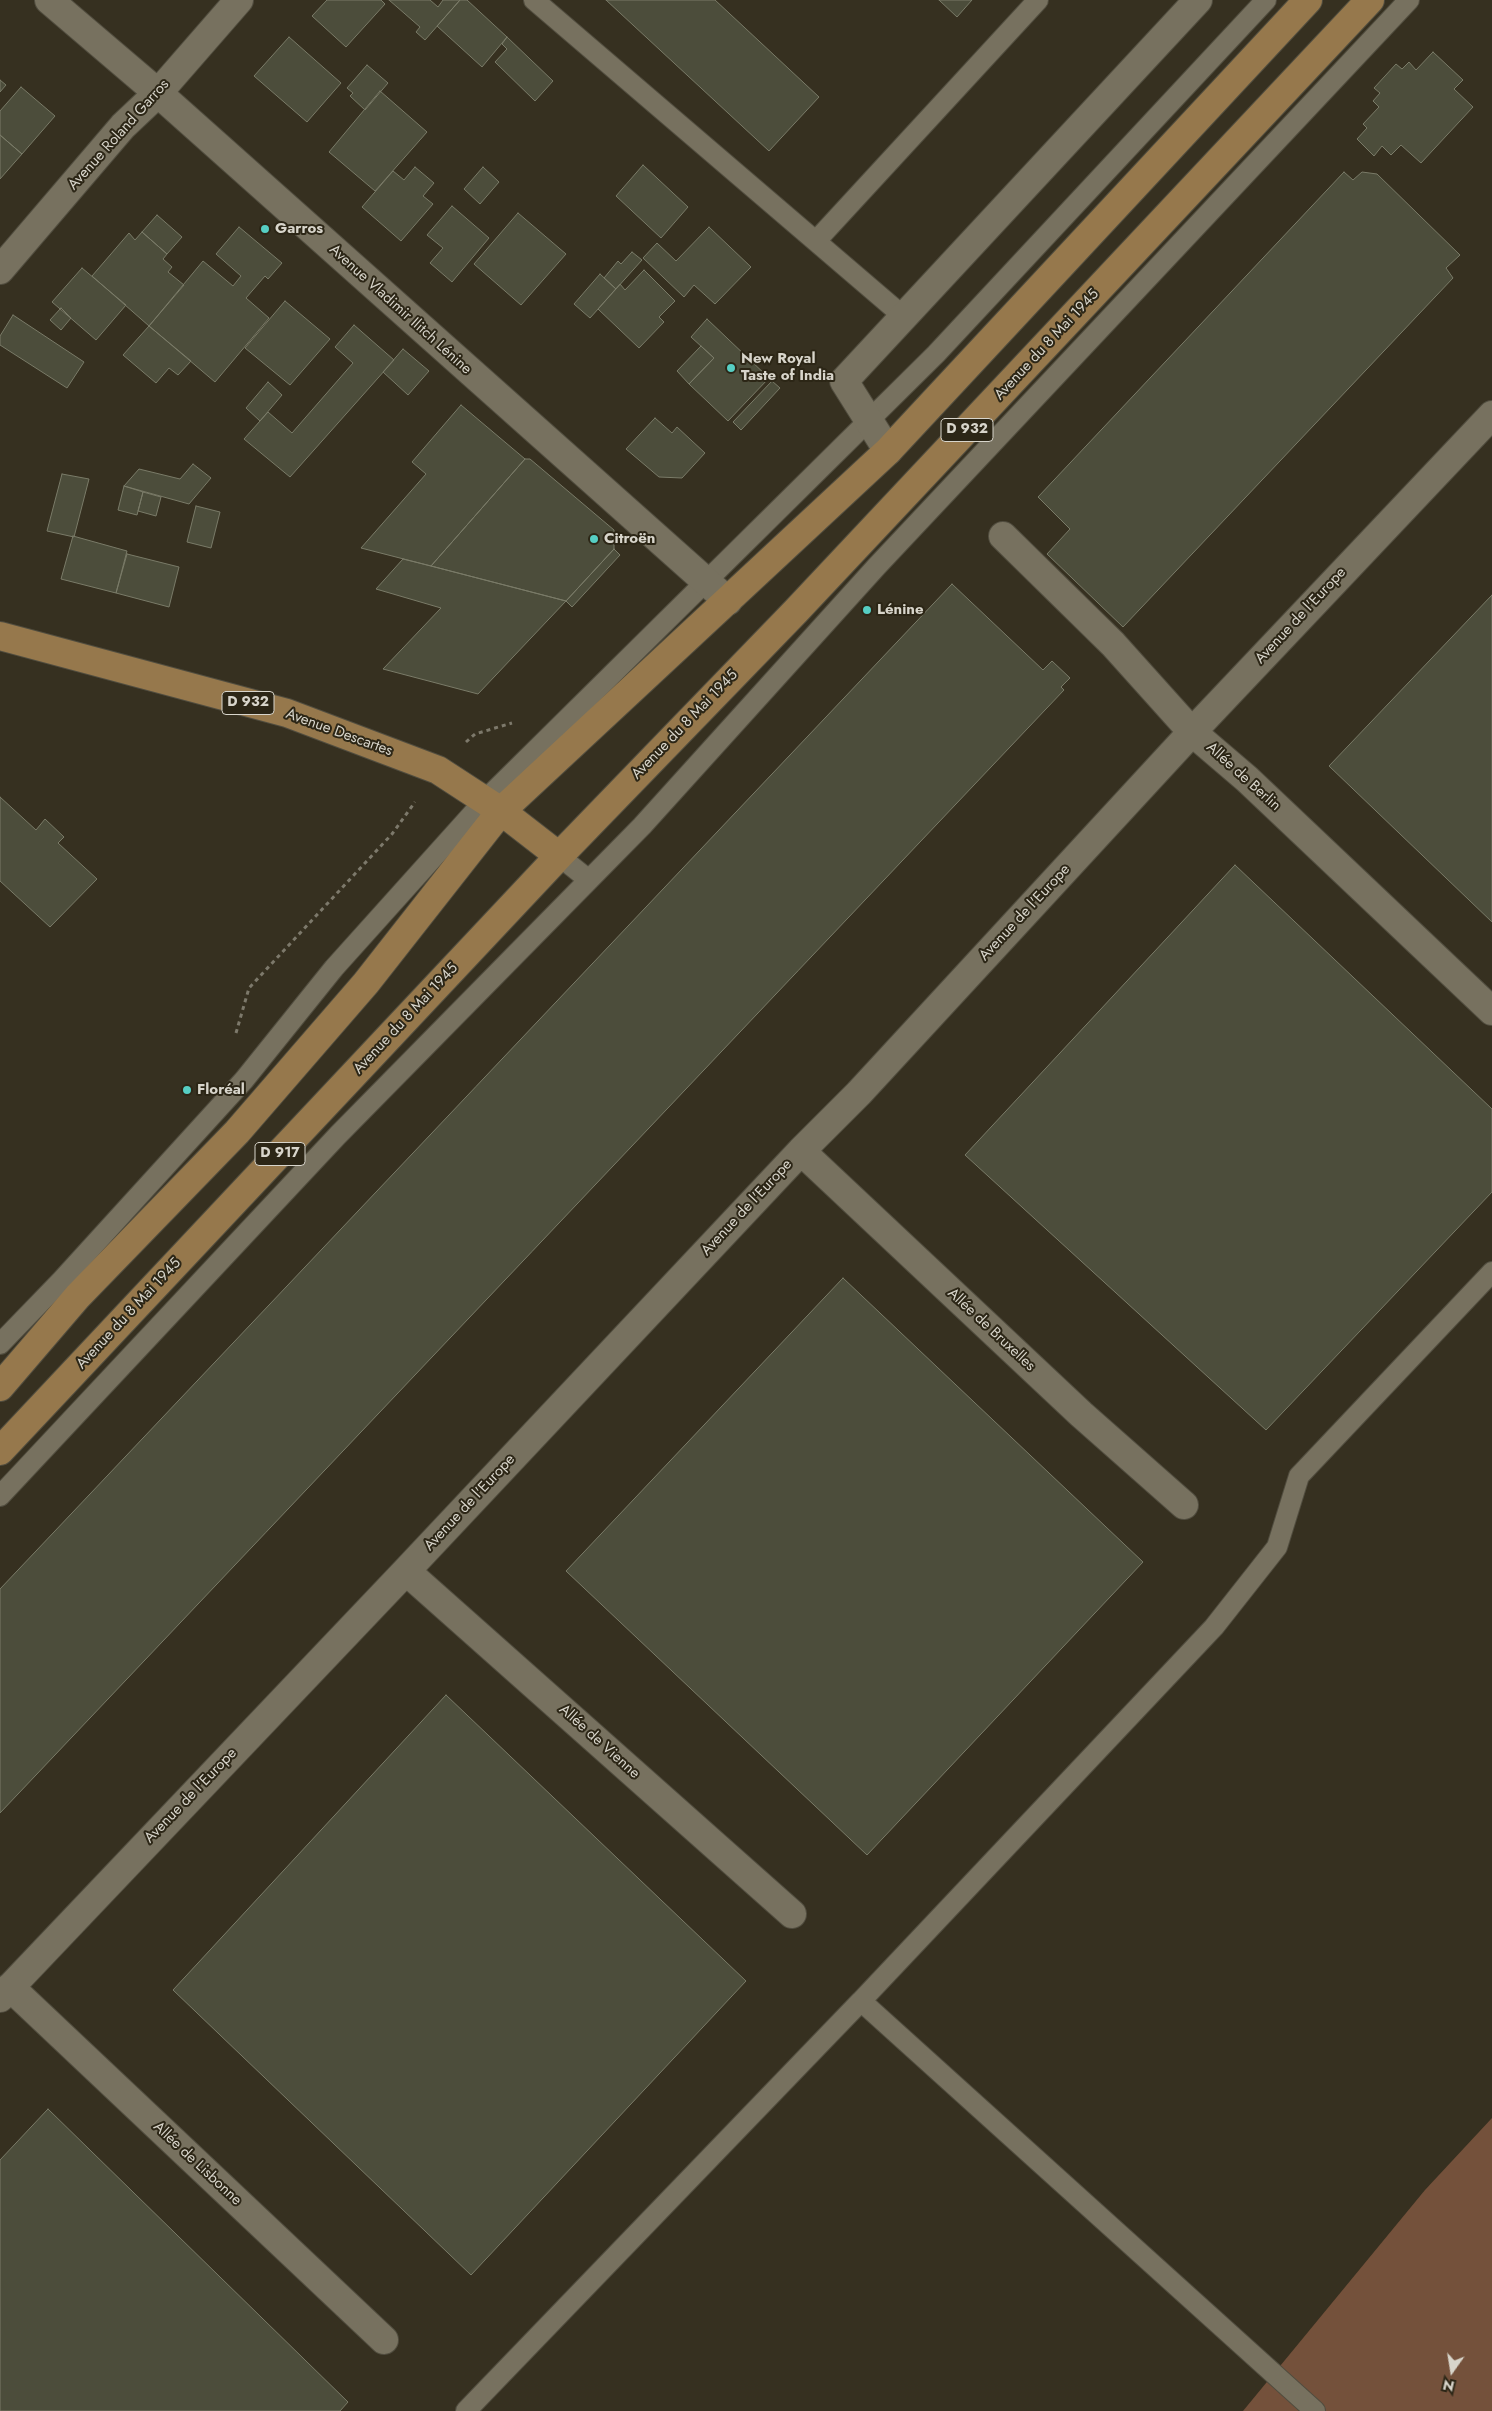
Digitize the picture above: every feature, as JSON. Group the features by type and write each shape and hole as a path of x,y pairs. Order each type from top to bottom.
{"main road":[{"name":"D 932","path":"493,805 728,601 888,450 1308,0"},
{"name":"Avenue du 8 Mai 1945","path":"0,1451 559,856 796,612 1370,0"},
{"name":"Avenue Descartes","path":"0,636 287,713 438,770 493,805 559,856"},
{"name":"D 917","path":"0,1387 78,1296 243,1125 366,984 493,805"}],"street":[{"name":"Avenue Vladimir Ilitch Lénine","path":"50,0 158,93 728,601"},
{"name":"Avenue Roland Garros","path":"0,270 123,126 158,93 239,0"},
{"path":"888,450 844,381 1198,0"},
{"name":"Avenue de l'Europe","path":"5,1992 406,1571 801,1151 859,1093 1192,732 1492,415"},
{"name":"Allée de Berlin","path":"1003,536 1113,644 1192,732 1254,786 1492,1011"},
{"name":"Allée de Bruxelles","path":"801,1151 1081,1414 1184,1505"},
{"name":"Allée de Vienne","path":"406,1571 792,1914"},
{"name":"Allée de Lisbonne","path":"5,1992 384,2340"}],"lane":[{"path":"534,0 903,316"},
{"path":"816,241 1038,0"},
{"path":"0,1344 61,1281 244,1080 334,968 493,805 704,581 752,537 936,354 1266,0"},
{"path":"0,1496 338,1135 642,826 884,559 1409,0"},
{"name":"Avenue Descartes","path":"559,856 589,880"},
{"path":"466,2411 861,2001 1214,1627 1277,1547 1299,1476 1492,1272"},
{"path":"861,2001 1315,2411"}],"shaded area":[{"path":"1492,2118 1492,2411 1243,2411 1425,2190"}],"building":[{"path":"327,0 381,0 385,4 346,47 312,16"},
{"path":"389,0 430,0 438,7 443,0 460,0 425,40 416,32 420,27"},
{"path":"460,0 467,0 507,37 482,67 437,26"},
{"path":"606,0 715,0 819,97 769,151"},
{"path":"939,0 972,0 957,17"},
{"path":"289,37 341,83 307,122 254,76"},
{"path":"507,37 553,81 535,101 495,62 507,49 502,44"},
{"path":"1433,52 1463,80 1454,89 1473,107 1421,163 1401,145 1391,155 1382,146 1374,156 1357,139 1367,128 1363,124 1379,107 1373,101 1380,93 1374,88 1396,64 1402,69 1409,62 1416,70"},
{"path":"367,65 388,83 365,110 350,96 353,93 347,88"},
{"path":"0,80 6,85 0,92"},
{"path":"21,87 55,116 22,154 0,135 0,111"},
{"path":"380,91 427,132 375,191 329,152"},
{"path":"0,135 22,154 0,179"},
{"path":"643,165 688,207 661,238 616,196"},
{"path":"415,167 434,183 423,196 433,204 401,241 362,207 393,171 404,180"},
{"path":"483,167 499,182 480,204 464,189"},
{"path":"1344,172 1353,180 1362,172 1377,174 1460,255 1446,268 1453,278 1123,627 1047,554 1070,529 1038,497"},
{"path":"452,206 489,238 452,282 430,263 443,248 427,235"},
{"path":"518,213 566,254 521,305 474,264"},
{"path":"157,215 182,237 167,254 142,232"},
{"path":"239,227 282,263 268,279 265,276 246,298 269,318 215,382 149,326 203,261 233,286 241,276 216,254"},
{"path":"709,227 751,267 715,304 694,285 684,297 643,258 657,243 676,261"},
{"path":"142,232 167,254 163,259 172,267 168,272 184,285 149,326 92,276 129,233 135,240"},
{"path":"632,252 642,260 616,289 604,278 618,261 621,264"},
{"path":"82,268 126,305 96,340 52,302"},
{"path":"644,270 675,301 659,317 664,322 639,348 598,309 620,284 625,290"},
{"path":"600,274 616,289 590,318 574,304"},
{"path":"285,301 330,339 290,385 245,348"},
{"path":"61,308 71,318 61,330 50,320"},
{"path":"13,315 84,362 67,388 0,345 0,336"},
{"name":"New Royal Taste of India","path":"707,319 769,378 728,421 689,384 714,358 691,337"},
{"path":"354,325 394,360 290,477 244,439 268,412 292,433 353,363 335,347"},
{"path":"149,326 191,361 178,375 169,368 156,383 123,355"},
{"path":"701,346 714,358 689,384 677,371"},
{"path":"403,349 429,371 408,395 383,372"},
{"path":"772,381 780,388 741,430 733,422"},
{"path":"268,382 282,395 260,421 246,408"},
{"path":"461,405 525,459 431,566 361,548 426,474 412,462"},
{"path":"655,418 672,433 677,427 705,453 682,478 659,477 626,449"},
{"path":"525,459 530,459 614,530 614,549 566,601 431,566"},
{"path":"193,464 211,478 189,504 124,486 139,469 180,479"},
{"path":"62,474 89,479 74,537 47,531"},
{"path":"124,486 143,492 137,515 118,510"},
{"path":"143,492 161,497 156,516 138,511"},
{"path":"196,506 220,512 211,548 187,542"},
{"path":"73,536 127,551 116,593 61,579"},
{"path":"614,549 620,555 572,607 566,601"},
{"path":"127,554 179,567 169,607 116,593"},
{"path":"403,559 566,601 478,694 383,669 441,608 376,589"},
{"path":"952,584 1043,670 1052,661 1070,678 1061,687 1064,690 0,1813 0,1589"},
{"path":"1492,595 1492,922 1329,766"},
{"path":"0,797 36,830 45,819 64,837 58,843 97,879 50,927 0,881"},
{"path":"1235,865 1492,1109 1492,1192 1266,1430 965,1155"},
{"path":"843,1278 1143,1562 867,1855 566,1571"},
{"path":"446,1695 746,1981 471,2275 173,1990"},
{"path":"48,2109 348,2402 340,2411 0,2411 0,2160"}],"place":[{"name":"Garros","path":"265,229"},
{"name":"New Royal Taste of India","path":"731,368"},
{"name":"Citroën","path":"594,539"},
{"name":"Lénine","path":"867,610"},
{"name":"Floréal","path":"187,1090"}]}
